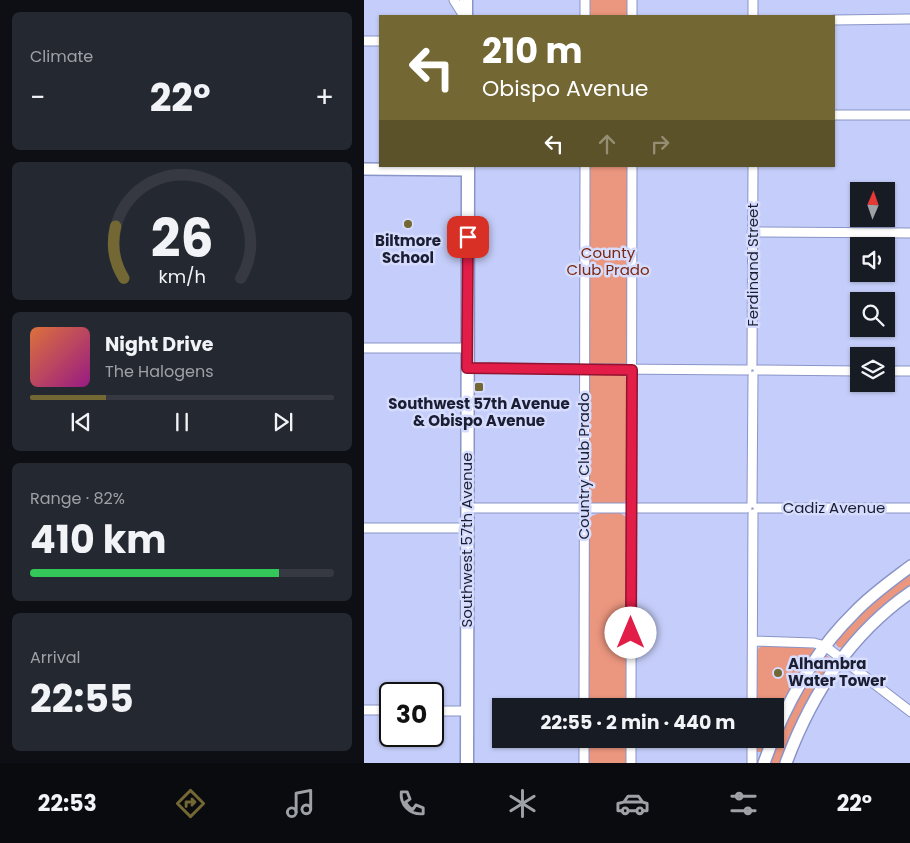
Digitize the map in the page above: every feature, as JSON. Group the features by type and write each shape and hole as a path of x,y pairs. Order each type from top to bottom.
{"main road":[{"path":"465,15 466,0"},
{"name":"Southwest 57th Avenue","path":"467,763 468,168"}],"street":[{"path":"454,0 464,15"},
{"path":"585,0 585,15"},
{"path":"632,0 632,15"},
{"path":"754,0 754,15"},
{"path":"835,20 910,20"},
{"path":"364,41 379,41"},
{"path":"835,115 910,115"},
{"name":"Country Club Prado","path":"584,167 584,698"},
{"path":"631,698 632,167"},
{"name":"Ferdinand Street","path":"752,698 753,167"},
{"path":"364,169 468,168"},
{"path":"752,232 910,233"},
{"path":"364,348 467,348"},
{"path":"467,368 850,371"},
{"path":"895,371 910,371"},
{"name":"Cadiz Avenue","path":"467,508 910,508"},
{"path":"364,528 467,528"},
{"path":"784,715 797,688 825,646 854,613 876,592 910,566"},
{"path":"786,763 814,700 841,658 874,623 910,592"},
{"path":"752,641 814,643 825,646 910,712"},
{"path":"364,710 379,710"},
{"path":"444,711 467,711"},
{"path":"584,748 584,763"},
{"path":"631,748 631,763"},
{"path":"752,748 752,763"},
{"path":"764,763 770,748"}],"green space":[{"path":"588,0 628,0 628,15 588,15"},
{"name":"County Club Prado","path":"588,167 628,167 628,359 622,366 593,366 589,362"},
{"path":"594,374 622,374 628,381 627,497 625,502 621,504 595,504 590,501 587,494 588,381 590,376"},
{"path":"620,513 626,517 628,522 627,698 587,698 587,522 597,514"},
{"path":"910,571 910,588 843,648 838,647 835,643 847,625"},
{"path":"765,645 809,647 816,652 784,708 784,698 756,698 757,650"},
{"path":"827,656 832,659 833,663 783,763 767,763 774,748 784,748 784,724 801,686 824,657"},
{"path":"587,748 627,748 627,763 587,763"},
{"path":"757,748 765,748 763,752 757,752"}],"place":[{"name":"Biltmore School","path":"408,224"},
{"name":"Southwest 57th Avenue & Obispo Avenue","path":"479,387"},
{"name":"Alhambra Water Tower","path":"778,673"}],"route":[{"path":"468,237 467,368 632,370 631,633"}]}
